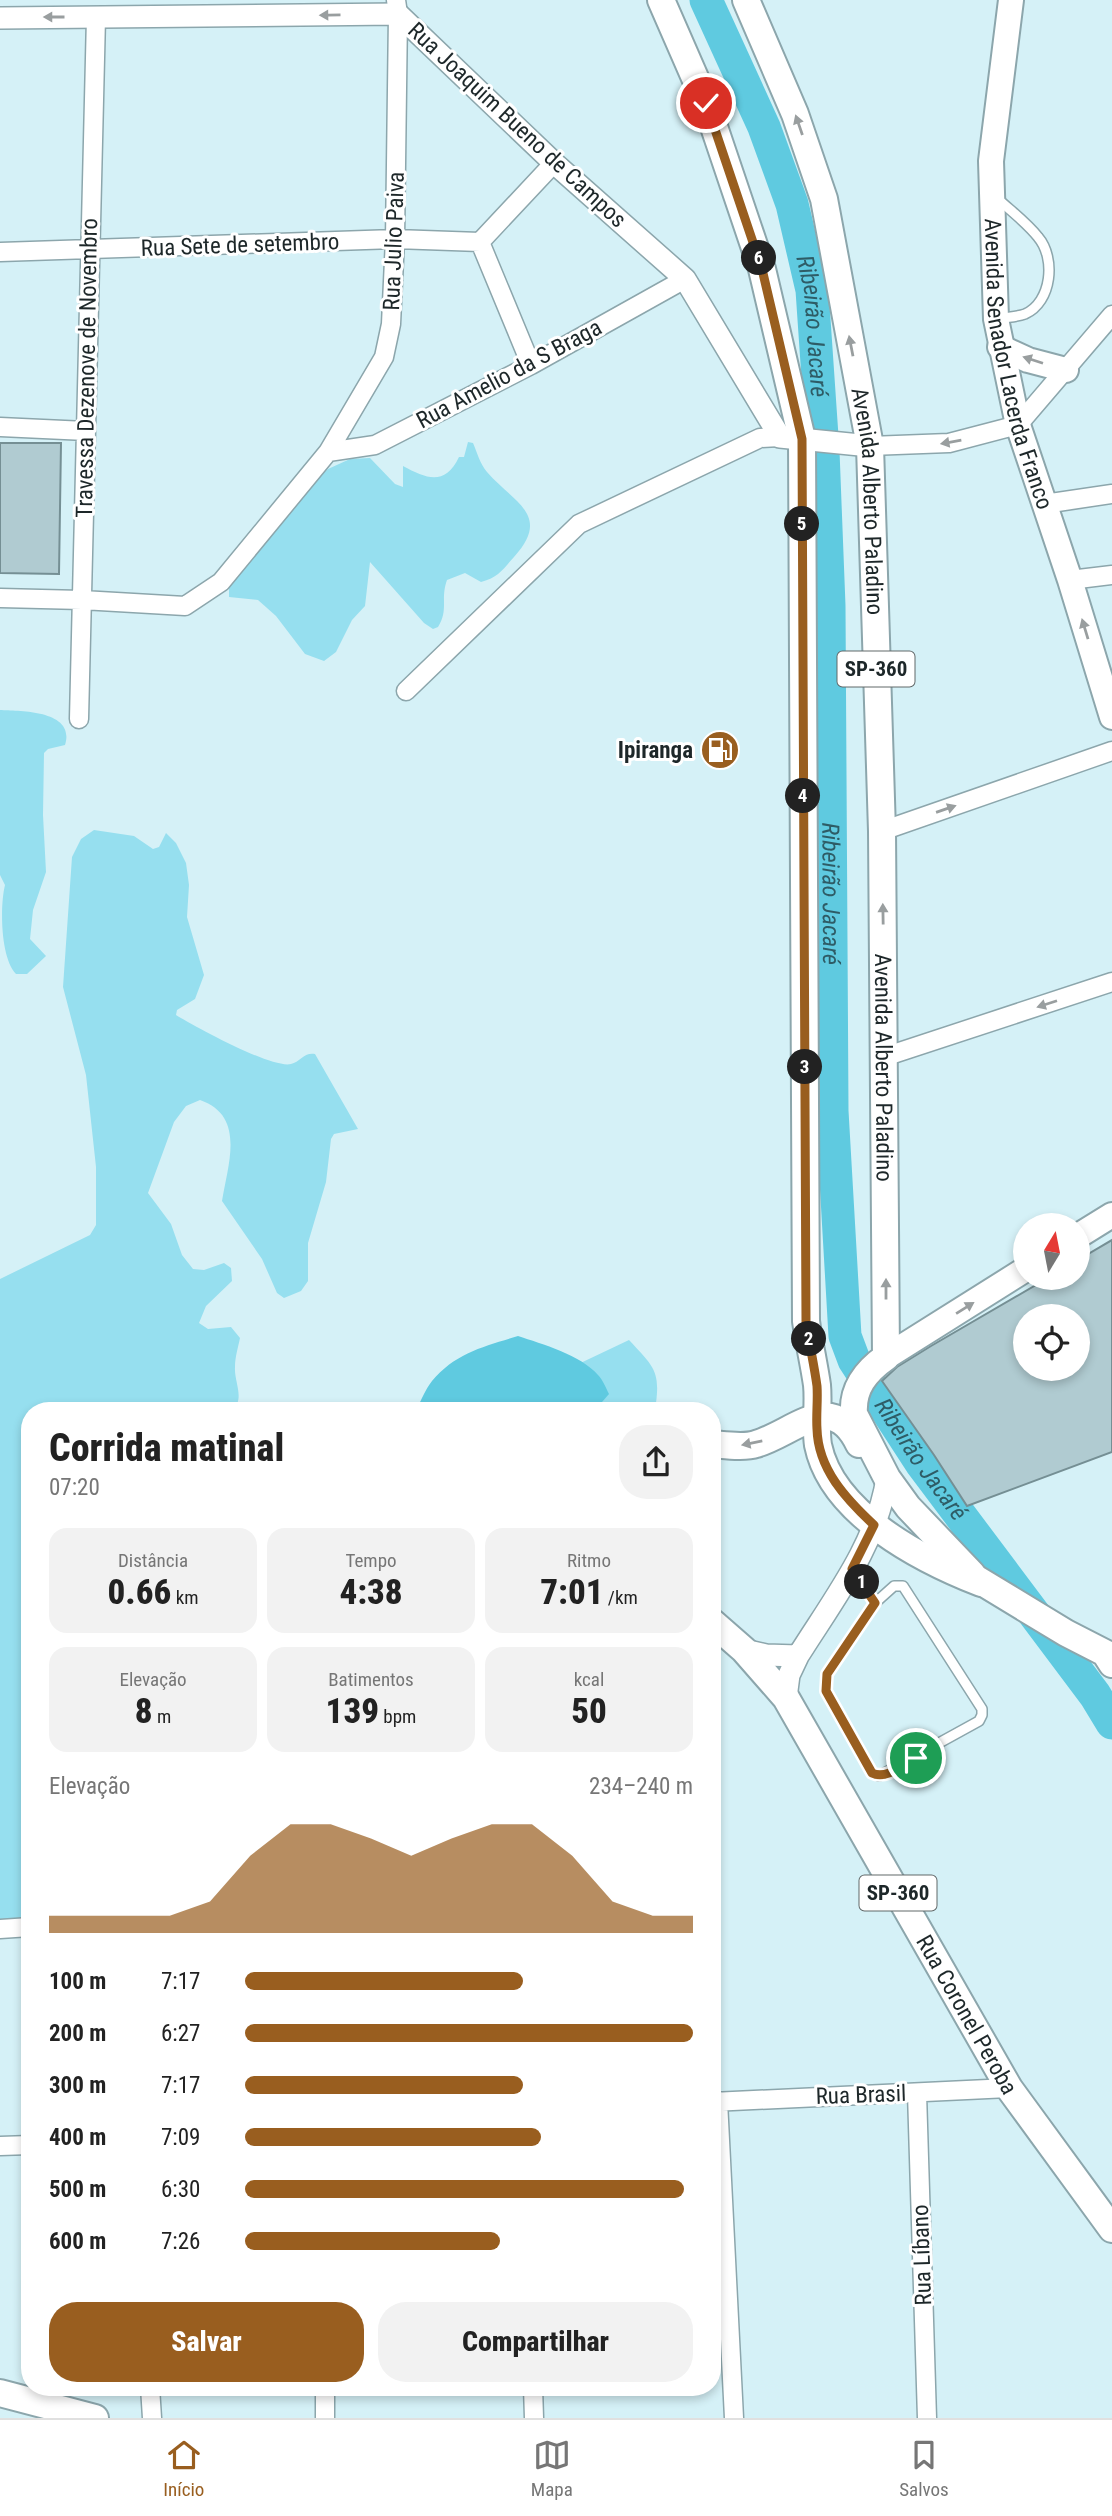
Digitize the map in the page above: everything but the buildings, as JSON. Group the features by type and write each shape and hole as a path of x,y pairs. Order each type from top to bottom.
{"main road":[{"path":"661,0 706,103 762,269 798,439 806,1321 816,1384 819,1447 837,1485 852,1505 874,1525 940,1566 981,1583 1110,1658"},
{"name":"Avenida Alberto Paladino","path":"746,0 795,114 824,198 864,445 882,831 882,1360"},
{"name":"Avenida Senador Lacerda Franco","path":"1011,0 991,161 996,319 1017,425 1070,580 1105,666 1112,717"},
{"path":"1000,347 1028,360 1066,370"},
{"path":"1090,1229 1112,1215"},
{"path":"885,1487 854,1414 856,1390 866,1373 882,1360 1013,1277"},
{"path":"721,1444 755,1445 817,1417 837,1418 856,1437 885,1487 919,1536 981,1583"},
{"name":"Rua Coronel Peroba","path":"721,1630 744,1650 786,1698 1009,2088 1112,2229"},
{"path":"0,2393 95,2418"}],"street":[{"name":"Rua Joaquim Bueno de Campos","path":"0,18 397,7 554,163 685,279 798,439"},
{"name":"Rua Julio Paiva","path":"0,598 185,606 220,582 328,452 384,357 391,324 396,239 397,7"},
{"name":"Travessa Dezenove de Novembro","path":"79,719 96,17"},
{"path":"531,365 480,242 554,163"},
{"name":"Rua Sete de setembro","path":"0,252 396,239 480,242"},
{"name":"Rua Amelio da S Braga","path":"328,452 375,445 531,365 685,279"},
{"path":"406,691 579,524 760,438 864,445 950,443 1017,425 1112,315"},
{"path":"0,427 86,430"},
{"path":"1044,504 1112,494"},
{"path":"1070,580 1112,575"},
{"path":"882,831 1112,751"},
{"path":"884,1057 1112,982"},
{"path":"786,1698 789,1675 852,1569 874,1525 885,1487"},
{"path":"744,1650 766,1655 798,1656"},
{"path":"0,1929 21,1928"},
{"name":"Rua Brasil","path":"721,2102 1009,2088"},
{"name":"Rua Líbano","path":"917,2093 927,2418"},
{"path":"0,2147 21,2146"},
{"path":"721,2202 734,2418"},
{"path":"151,2396 152,2418"},
{"path":"325,2396 325,2418"},
{"path":"533,2396 534,2418"}],"lane":[{"path":"992,194 1040,238 1049,258 1046,288 1039,303 1025,314 996,319"},
{"path":"852,1569 875,1603"},
{"path":"894,1586 903,1586 982,1709 979,1721 879,1776 872,1773 826,1691 825,1684 827,1674 875,1603 894,1586"}],"shaded area":[{"path":"468,442 473,443 487,472 525,510 530,530 525,543 514,557 492,578 481,582 465,573 447,580 443,615 438,627 433,629 424,623 370,562 365,606 352,620 336,652 324,661 305,654 276,616 258,600 229,597 229,579 290,500 328,469 350,459 370,458 395,484 403,487 403,466 428,477 441,476 454,466 459,457 464,457"},
{"path":"0,710 44,715 55,719 66,733 65,745 48,749 44,753 46,872 33,910 30,939 46,956 27,974 16,974 4,944 2,905 5,885 0,875"},
{"path":"94,830 134,836 153,849 159,847 166,833 176,843 186,863 189,885 187,917 204,975 195,999 177,1010 176,1015 233,1046 281,1064 291,1064 308,1054 315,1054 358,1129 334,1134 331,1139 326,1182 308,1243 308,1281 301,1291 284,1298 277,1293 262,1259 222,1201 230,1157 229,1129 224,1117 214,1107 200,1100 186,1106 174,1122 148,1193 171,1224 182,1255 193,1269 204,1270 224,1263 231,1268 232,1281 206,1306 199,1323 208,1329 231,1327 240,1338 235,1367 237,1402 21,1402 21,1925 0,1925 0,1279 90,1235 96,1225 96,1167 86,1075 63,987 72,857 81,839"},
{"path":"518,1336 561,1351 591,1368 600,1377 609,1394 602,1402 420,1402 441,1371 461,1357"},
{"path":"629,1340 654,1371 657,1387 656,1402 563,1402 570,1368"}],"waterway":[{"name":"Ribeirão Jacaré","path":"706,0 764,127 792,204 812,290 823,451 829,606 832,1111 845,1336 854,1360 921,1463 1095,1695 1112,1723"}],"place":[{"name":"Ipiranga","path":"720,750"}],"route":[{"path":"706,103 762,269 802,439 806,1321 816,1384 819,1447 824,1462 852,1505 874,1525 852,1569 875,1603 827,1674 825,1684 826,1691 872,1773 879,1776 886,1774 916,1758"}]}
